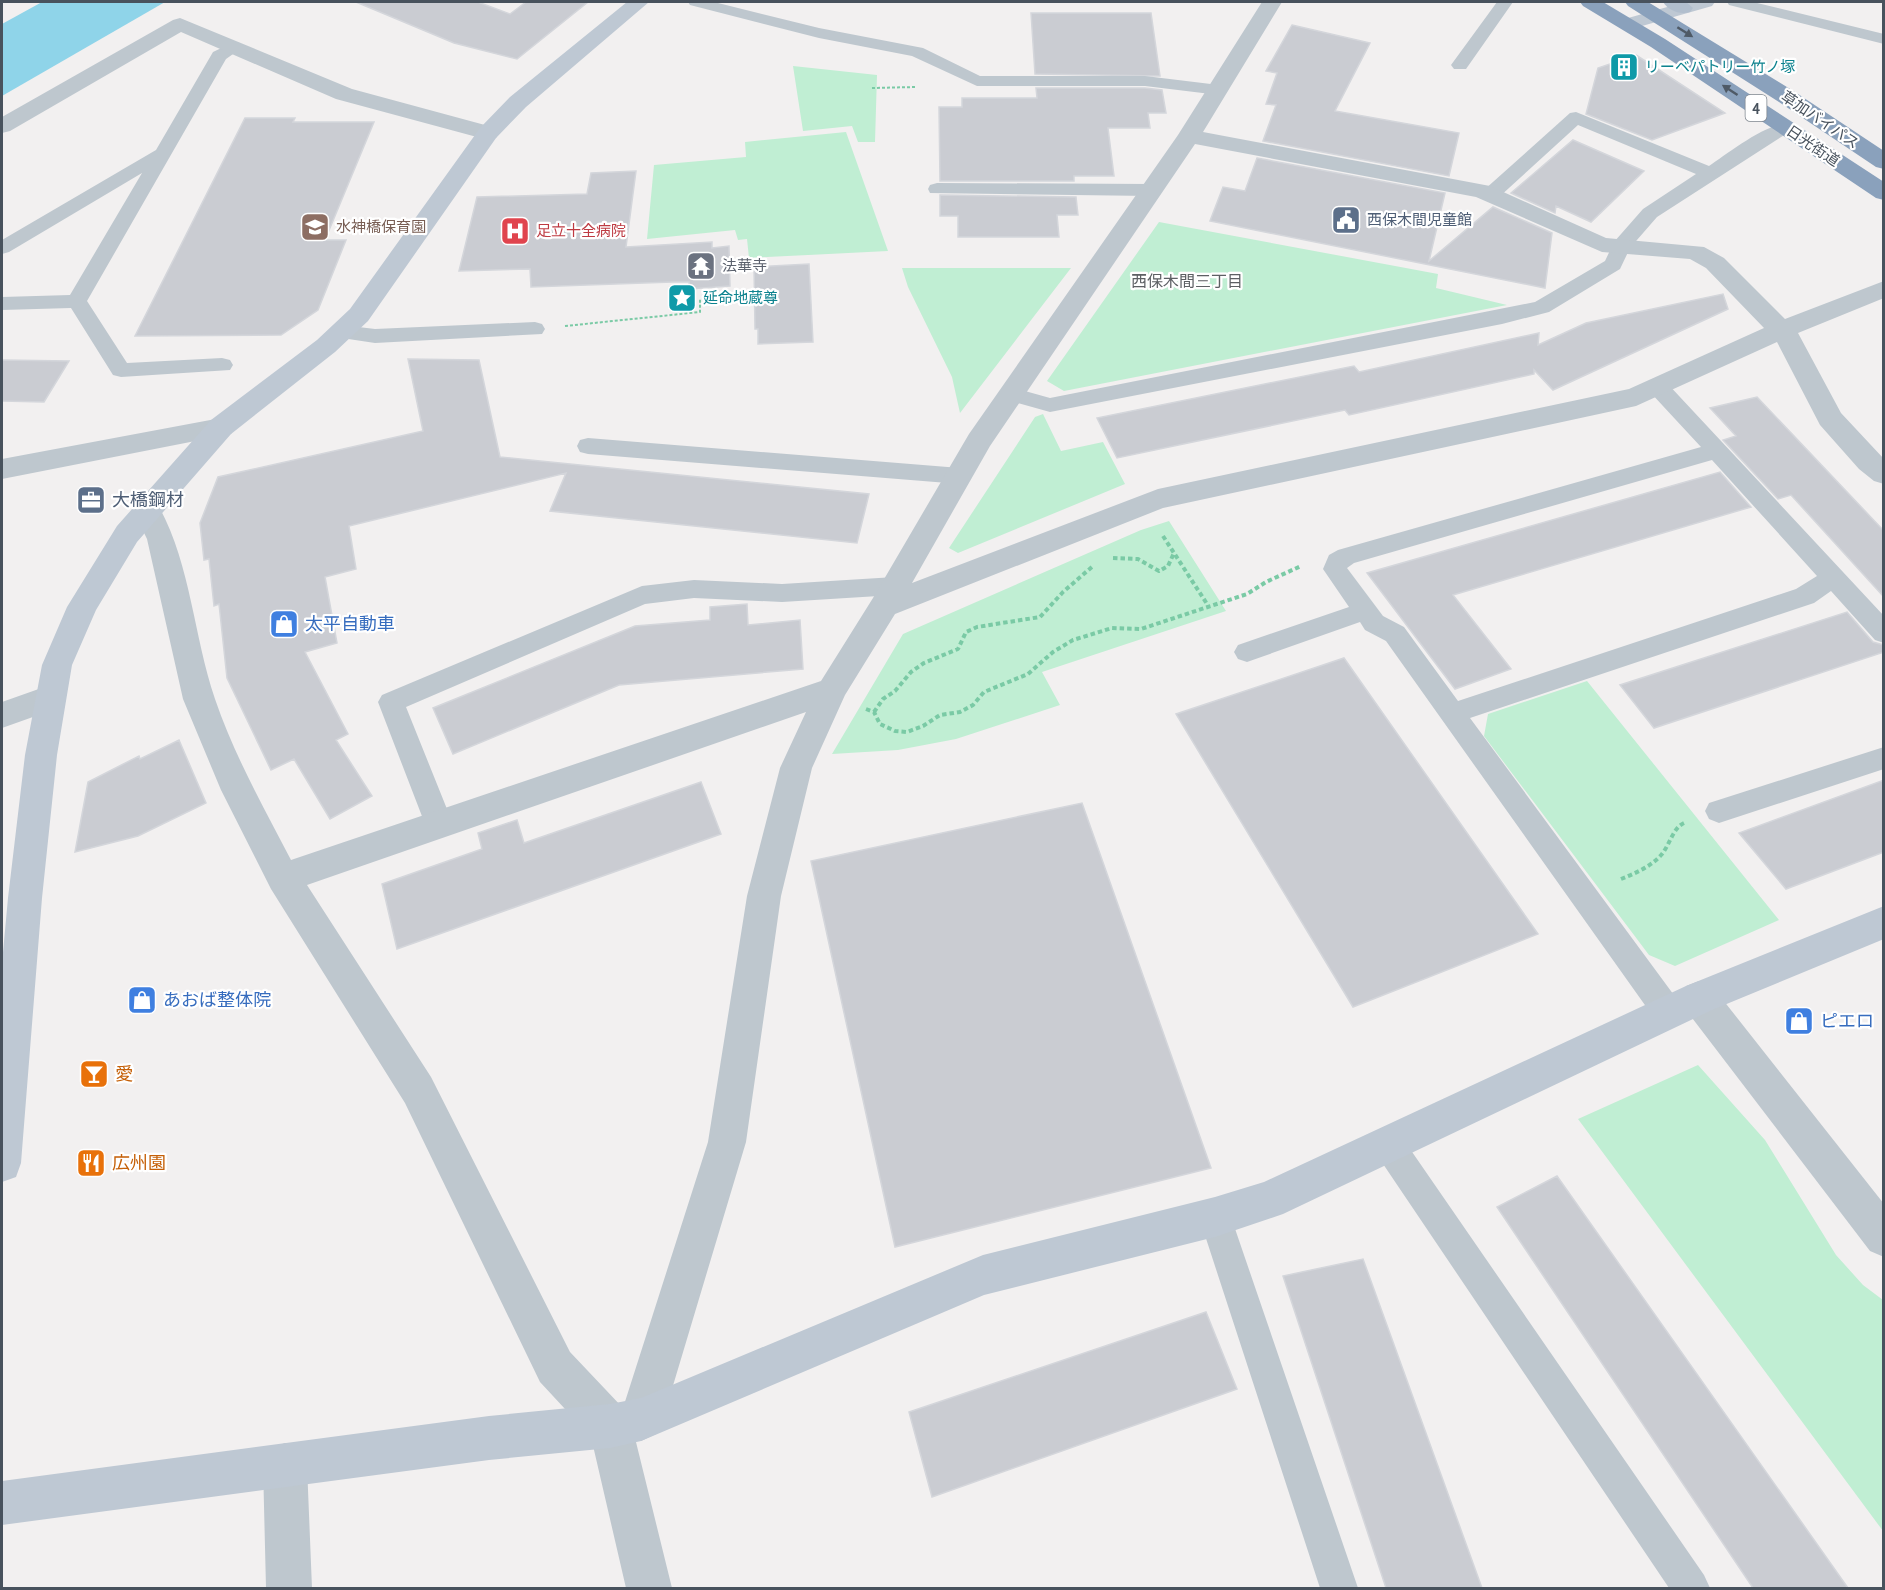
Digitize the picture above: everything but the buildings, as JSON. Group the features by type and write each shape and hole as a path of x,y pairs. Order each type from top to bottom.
{"highway":[{"name":"日光街道","path":"1590,2 1628,24 1884,193"},
{"name":"草加バイパス","path":"1635,2 1767,84 1884,162"},
{"path":"1678,5 1704,11"},
{"path":"1742,45 1803,83"}],"street":[{"path":"2,1163 25,898 41,755 57,665 82,606 127,534 221,427 326,346 359,315 488,133 518,102 639,2"},
{"path":"649,1588 625,1423 728,1142 764,896 796,768 832,690 890,596 979,441 1189,136 1272,2"},
{"path":"1628,24 1678,5"},
{"path":"2,126 180,24 344,94 488,133"},
{"path":"1189,136 1482,191 1602,245 1695,252 1715,263 1782,330 1791,341 1830,418 1869,462 1884,474"},
{"path":"890,596 1158,499 1636,397 1782,330 1884,289"},
{"path":"2,470 221,427"},
{"path":"147,510 160,539 199,699 237,790 283,878 418,1090 555,1366 625,1423"},
{"path":"283,878 832,690"},
{"path":"2,715 50,698"},
{"path":"2,1503 489,1438 625,1423 983,1275 1215,1217 1269,1200 1684,1005 1884,922"},
{"path":"1684,1005 1884,1237"},
{"path":"285,1466 289,1588"}],"lane":[{"path":"696,2 904,55 920,53 977,81 1145,81 1219,90"},
{"path":"1460,65 1505,2"},
{"path":"1735,2 1884,39"},
{"path":"77,301 219,56 234,47"},
{"path":"1491,194 1576,117 1711,174"},
{"path":"1011,394 1050,405 1502,317 1542,307 1613,265 1622,246 1650,213 1761,140 1786,128"},
{"path":"2,248 163,152"},
{"path":"937,189 1151,190"},
{"path":"2,304 77,301"},
{"path":"77,301 121,370 222,365"},
{"path":"342,332 375,336 535,329"},
{"path":"1658,387 1884,633"},
{"path":"588,446 960,477"},
{"path":"1684,1005 1583,894 1395,634 1374,623 1335,569 1337,561 1346,556 1716,451"},
{"path":"1452,713 1805,596 1833,578"},
{"path":"439,824 391,702 642,595 694,589 890,596"},
{"path":"1247,652 1365,611"},
{"path":"1719,811 1884,758"},
{"path":"1388,1144 1691,1588"},
{"path":"1215,1217 1339,1588"}],"path":[{"path":"535,329 700,312 700,298"},
{"path":"1157,527 1209,607"},
{"path":"1108,559 1134,557 1150,563 1159,571 1168,566 1174,554"},
{"path":"864,709 874,712 880,724 895,731 907,732 923,726 940,715 960,712 972,705 984,692 1028,674 1053,652 1073,640 1112,628 1142,629 1247,594 1293,568 1324,560 1337,561"},
{"path":"874,712 883,699 895,691 911,672 924,663 958,649 966,632 977,627 1040,617 1063,592 1098,562"},
{"path":"1583,894 1646,868 1667,851 1678,826 1719,811"}],"green space":[{"path":"793,66 877,75 875,142 858,142 852,126 803,131"},
{"path":"846,132 888,251 749,258 747,239 738,240 735,230 647,239 654,165 746,157 745,142"},
{"path":"1159,222 1438,274 1436,288 1507,305 1064,391 1047,381"},
{"path":"902,268 1071,268 960,413 952,377 908,287"},
{"path":"1043,414 1061,451 1103,442 1125,484 958,553 949,548 1035,417"},
{"path":"1169,521 1226,611 1042,672 1060,705 956,739 898,750 832,754 903,634 1141,530"},
{"path":"1587,681 1779,920 1675,966 1649,955 1484,736 1488,714"},
{"path":"1698,1065 1765,1140 1836,1255 1863,1285 1883,1300 1883,1531 1578,1119"}],"water":[{"path":"42,2 165,2 2,96 2,24"}],"place":[{"name":"リーベパトリー竹ノ塚","path":"1624,67"},
{"name":"西保木間児童館","path":"1346,220"},
{"name":"水神橋保育園","path":"315,227"},
{"name":"足立十全病院","path":"515,231"},
{"name":"法華寺","path":"701,266"},
{"name":"延命地蔵尊","path":"682,298"},
{"name":"大橋鋼材","path":"91,500"},
{"name":"太平自動車","path":"284,624"},
{"name":"あおば整体院","path":"142,1000"},
{"name":"ピエロ","path":"1799,1021"},
{"name":"愛","path":"94,1074"},
{"name":"広州園","path":"91,1163"}],"district":[{"name":"西保木間三丁目","path":"1187,281"}]}
